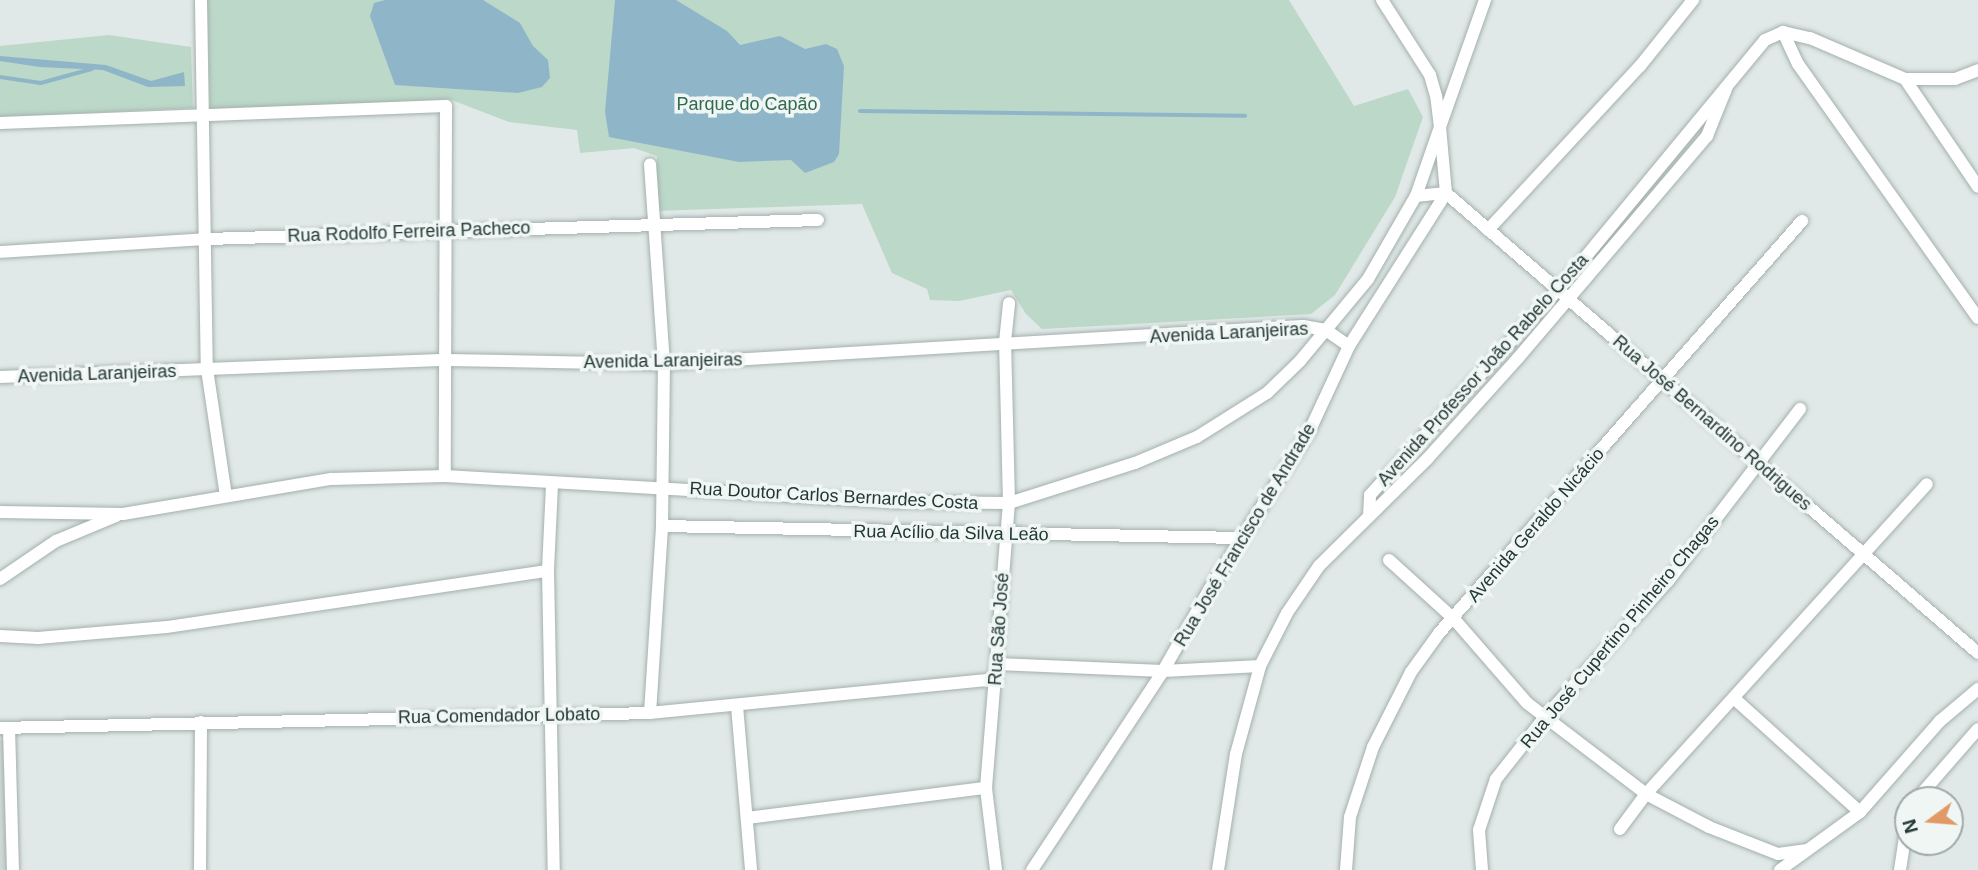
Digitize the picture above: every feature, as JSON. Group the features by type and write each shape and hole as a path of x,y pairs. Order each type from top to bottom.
{"street":[{"path":"201,0 207,239 207,369 226,496"},
{"path":"1382,0 1430,75 1440,127 1446,193 1416,196"},
{"name":"Rua Doutor Carlos Bernardes Costa","path":"0,512 123,514 331,479 445,476 552,485 663,488 899,502 1009,503 1135,463 1197,437 1267,393 1326,330 1368,279 1416,196 1485,0"},
{"path":"1488,230 1693,1"},
{"path":"1783,32 1856,54 1905,79 1955,79 1978,70"},
{"path":"1783,32 1798,64 1978,318"},
{"name":"Avenida Professor João Rabelo Costa","path":"1218,870 1236,754 1261,666 1287,612 1319,566 1370,516 1370,495 1559,289 1759,46 1783,32"},
{"path":"1905,79 1978,187"},
{"path":"1370,516 1428,458 1518,358 1707,136 1726,89"},
{"path":"0,123 446,106 445,476"},
{"path":"650,164 651,223 664,364 662,526 650,713"},
{"path":"1662,165 1672,175"},
{"name":"Rua José Bernardino Rodrigues","path":"1446,193 1978,653"},
{"name":"Rua José Francisco de Andrade","path":"1032,870 1163,671 1241,538 1310,430 1349,346 1446,193"},
{"name":"Rua Rodolfo Ferreira Pacheco","path":"0,252 207,239 651,223 818,220"},
{"name":"Avenida Geraldo Nicácio","path":"1346,870 1350,817 1373,747 1411,672 1454,619 1802,222"},
{"name":"Rua São José","path":"996,870 986,788 1009,503 1005,342 1009,303"},
{"name":"Avenida Laranjeiras","path":"0,377 447,360 664,364 1303,326 1326,330"},
{"path":"1326,330 1349,346"},
{"path":"1506,347 1518,358"},
{"name":"Rua José Cupertino Pinheiro Chagas","path":"1482,870 1479,830 1496,779 1545,717 1668,581 1800,409"},
{"path":"1416,447 1428,458"},
{"path":"1620,829 1646,794 1736,700 1862,553 1927,484"},
{"path":"552,485 548,571 554,870"},
{"path":"0,579 57,541 123,514"},
{"name":"Rua Acílio da Silva Leão","path":"662,526 1241,538"},
{"path":"1389,561 1454,619 1527,703 1646,794 1709,827 1779,854 1806,850"},
{"path":"0,636 38,638 167,627 548,571"},
{"path":"997,664 1163,671 1261,666"},
{"name":"Rua Comendador Lobato","path":"4,728 650,713 996,679"},
{"path":"1780,870 1860,812 1940,721 1978,689"},
{"path":"1736,700 1860,812"},
{"path":"737,706 751,870"},
{"path":"200,870 201,722"},
{"path":"4,728 13,870"},
{"path":"1928,786 1978,729"},
{"path":"747,818 986,788"}],"shaded area":[{"path":"0,740 3,740 10,870 0,870"}],"green space":[{"name":"Parque do Capão","path":"207,0 1289,0 1354,106 1408,89 1423,117 1395,197 1335,295 1311,314 1042,329 1026,314 1011,290 959,301 930,300 927,289 892,273 862,204 655,211 657,156 634,148 580,153 577,130 509,122 449,99 210,110"},
{"path":"109,35 191,47 193,108 0,117 0,46"}],"water":[{"path":"385,0 483,0 520,23 533,46 548,60 550,78 542,87 518,93 395,85 370,16 374,3"},
{"path":"615,0 676,0 727,31 740,45 780,36 805,49 826,44 837,49 844,66 839,154 834,162 805,173 791,160 739,162 609,137 605,112"},
{"path":"0,56 106,65 151,81 184,72 185,86 148,87 103,70 40,67 0,61"}],"waterway":[{"path":"0,77 41,83 92,69"},
{"path":"860,111 1245,116"}]}
